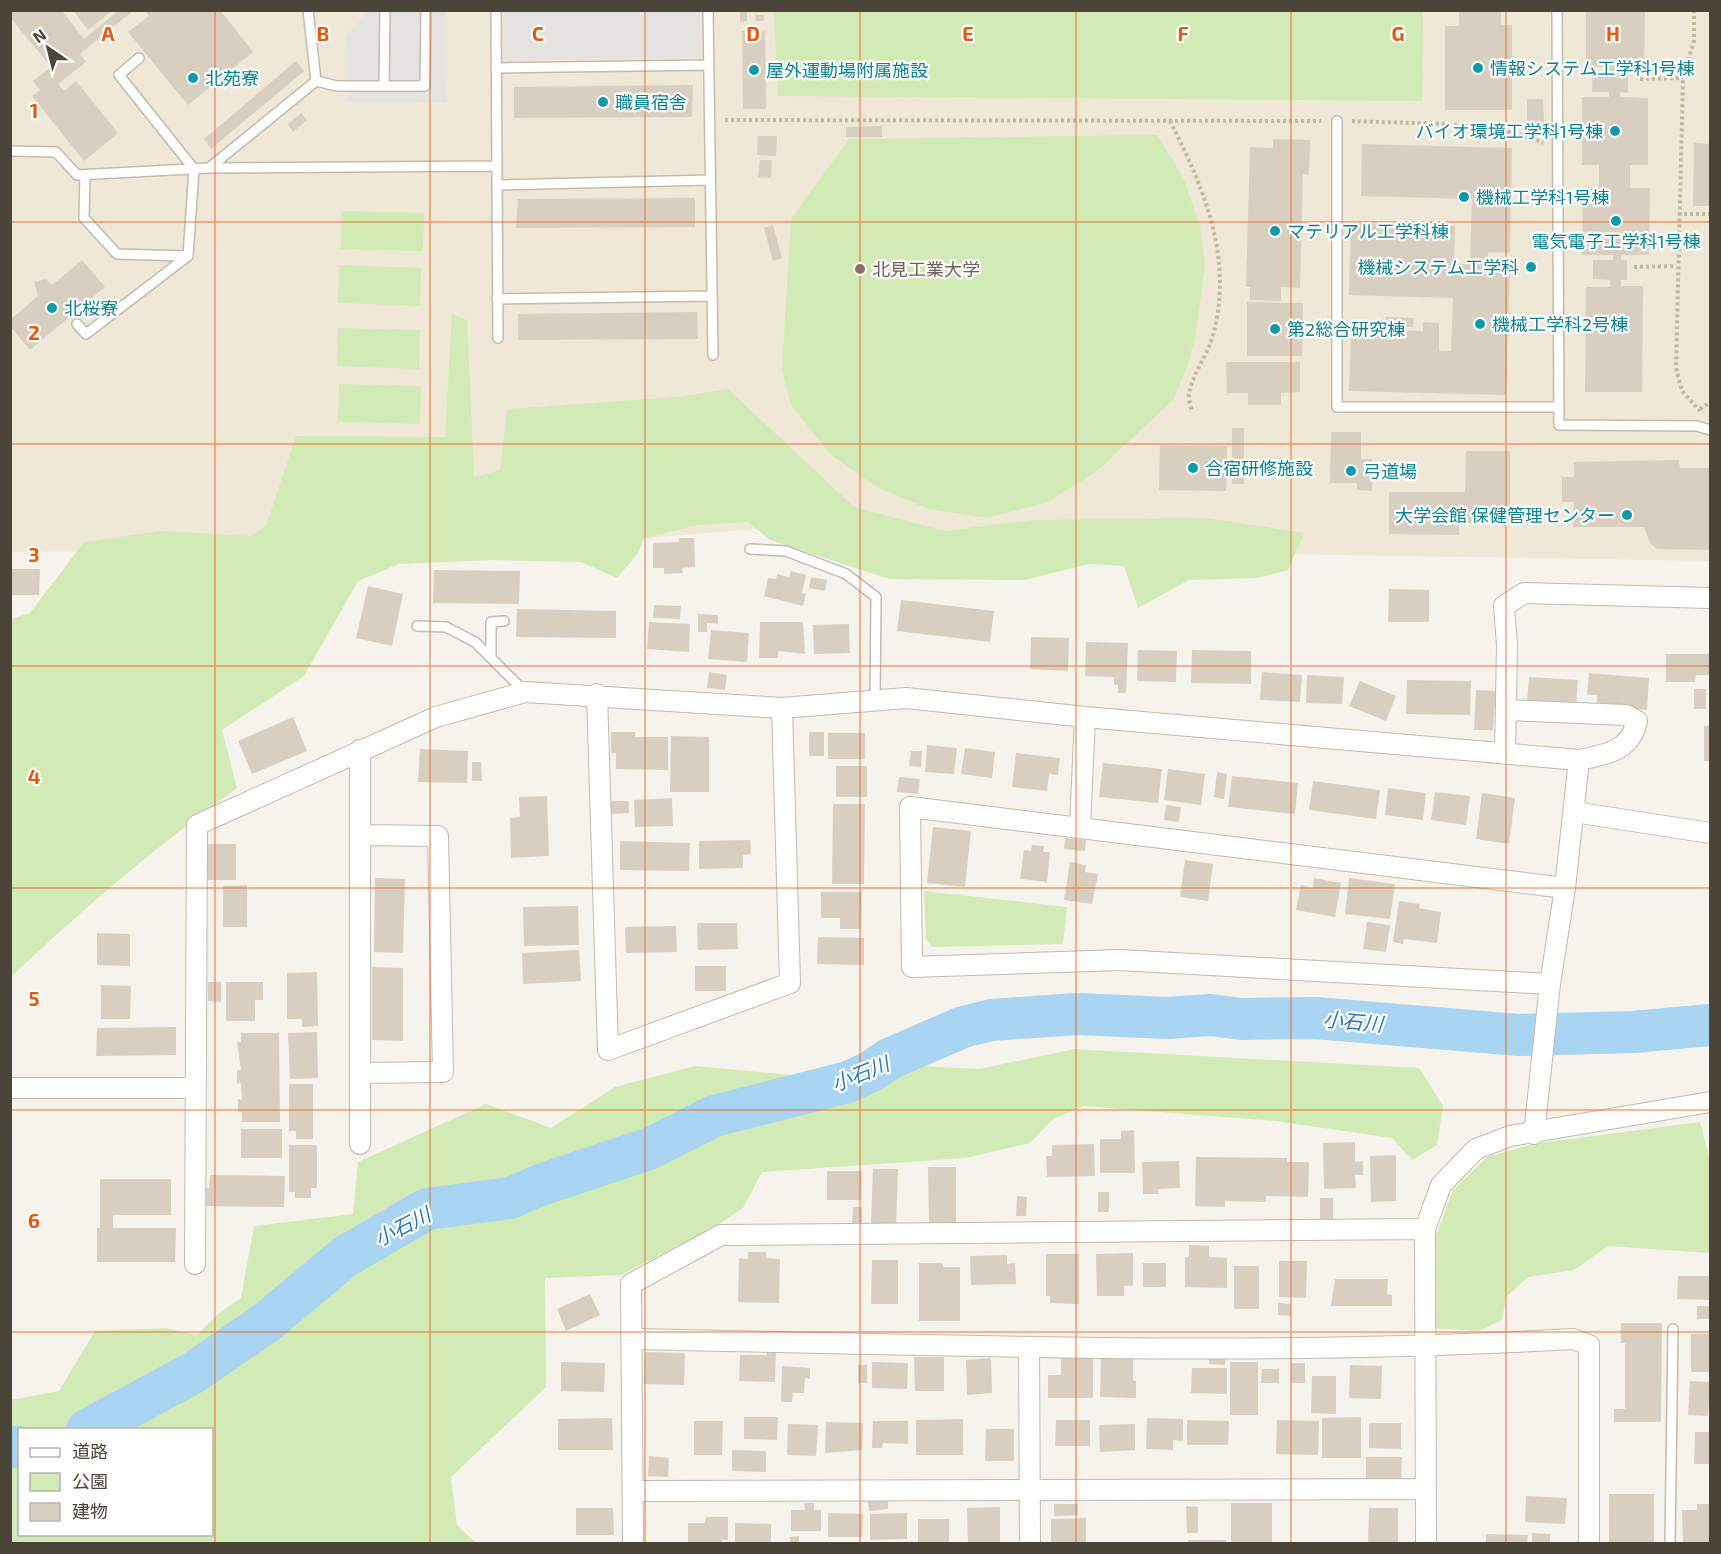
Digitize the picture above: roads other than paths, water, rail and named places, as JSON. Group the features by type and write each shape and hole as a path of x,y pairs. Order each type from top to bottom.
{"street":[{"path":"1505,754 1507,710 1504,606 1524,593 1710,598"},
{"path":"195,1264 194,1088 197,825 436,717 525,692 597,694 782,708 875,698 906,698 1083,735 1505,754 1579,760 1607,754 1627,745 1638,722 1626,715 1507,710"},
{"path":"597,694 609,1050 790,983 782,708"},
{"path":"1080,826 1083,735"},
{"path":"360,750 360,1144"},
{"path":"1534,1134 1550,984 1565,888 1579,760"},
{"path":"1550,984 1120,960 912,967 910,807 1080,826 1565,888"},
{"path":"1574,812 1710,833"},
{"path":"360,835 438,836 442,1072 361,1073"},
{"path":"10,1088 194,1088"},
{"path":"1426,1544 1425,1229 1441,1185 1476,1149 1510,1136 1534,1134 1710,1102"},
{"path":"633,1544 632,1284 721,1235 1425,1229"},
{"path":"633,1339 1029,1347 1427,1347 1573,1339 1589,1345 1589,1544"},
{"path":"1029,1347 1030,1544"},
{"path":"633,1491 1425,1489"}],"lane":[{"path":"309,10 316,81"},
{"path":"384,86 385,10"},
{"path":"316,81 337,86 425,86 426,10"},
{"path":"495,10 498,338"},
{"path":"708,10 713,355"},
{"path":"1557,10 1559,425 1697,426 1710,430"},
{"path":"77,324 86,334 188,256 194,169 119,75 139,58"},
{"path":"496,68 708,65"},
{"path":"209,168 316,81"},
{"path":"1337,121 1336,407 1559,407"},
{"path":"10,151 56,152 77,175 209,168 496,166"},
{"path":"86,175 84,218 117,254 188,256"},
{"path":"496,185 710,180"},
{"path":"497,300 712,296"},
{"path":"750,549 786,551 846,574 876,597 875,698"},
{"path":"491,657 491,622 504,621"},
{"path":"417,626 446,627 475,642 525,692"},
{"path":"1670,1544 1673,1329"}],"waterway":[{"name":"小石川","path":"91,1428 193,1373 267,1322 346,1256 427,1209 510,1198 543,1184 651,1148 714,1116 848,1082 870,1072 889,1059 963,1027 991,1020 1077,1014 1167,1018 1210,1015 1242,1019 1315,1018 1519,1035 1633,1032 1710,1025"},
{"name":"小石川","path":"10,1447 18,1447"}],"place":[{"name":"情報システム工学科1号棟","path":"1478,68"},
{"name":"屋外運動場附属施設","path":"754,70"},
{"name":"北苑寮","path":"193,78"},
{"name":"職員宿舎","path":"603,102"},
{"name":"バイオ環境工学科1号棟","path":"1615,131"},
{"name":"機械工学科1号棟","path":"1464,197"},
{"name":"電気電子工学科1号棟","path":"1616,221"},
{"name":"マテリアル工学科棟","path":"1275,231"},
{"name":"機械システム工学科","path":"1531,267"},
{"name":"北見工業大学","path":"860,269"},
{"name":"北桜寮","path":"52,308"},
{"name":"機械工学科2号棟","path":"1480,324"},
{"name":"第2総合研究棟","path":"1275,329"},
{"name":"合宿研修施設","path":"1193,468"},
{"name":"弓道場","path":"1351,471"},
{"name":"大学会館 保健管理センター","path":"1627,515"}]}
